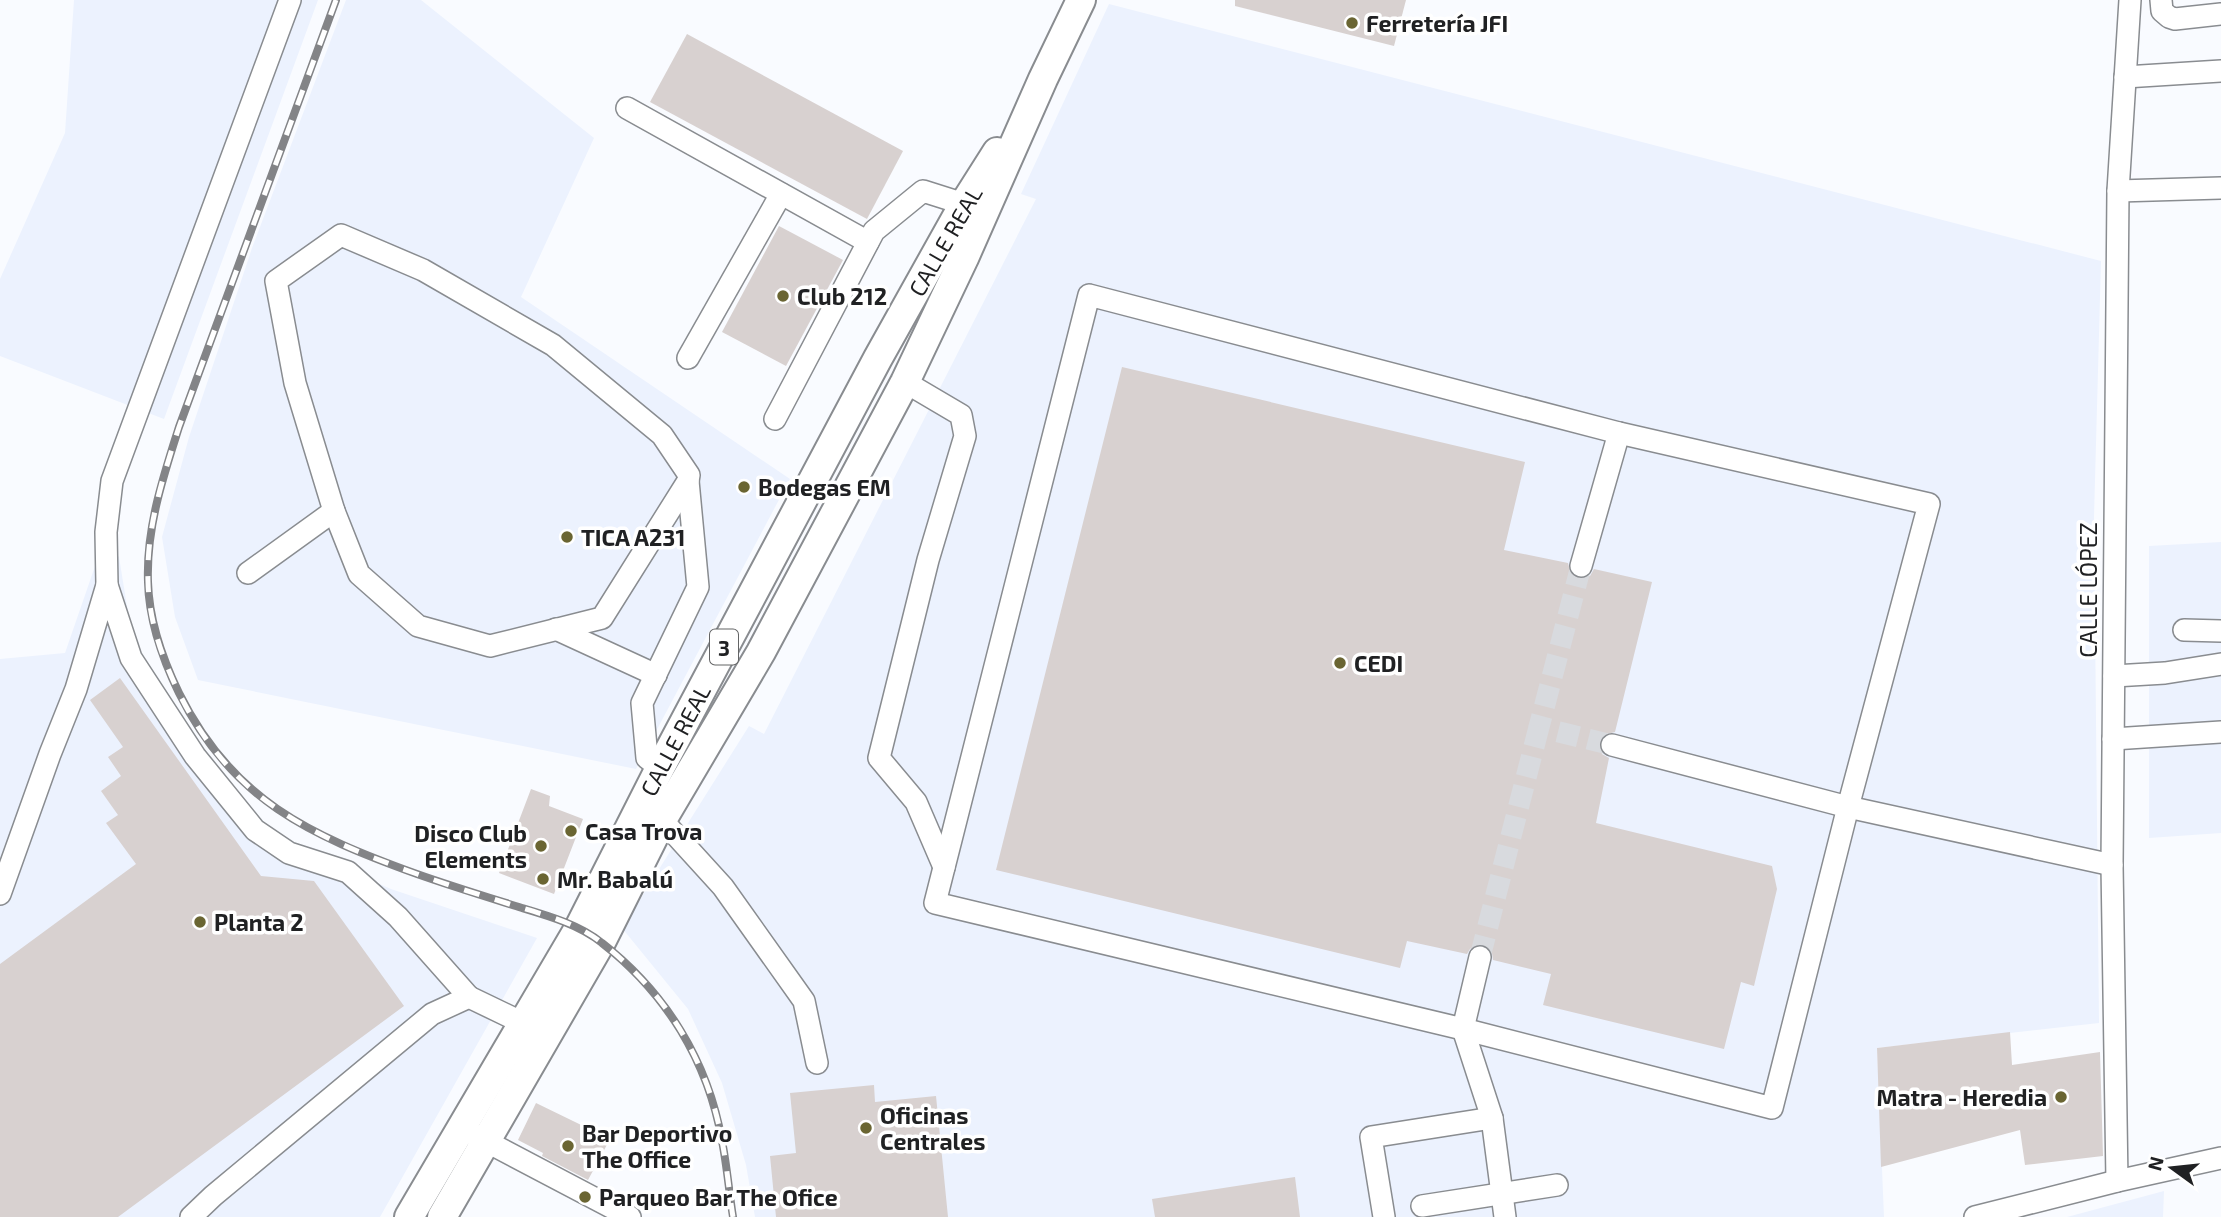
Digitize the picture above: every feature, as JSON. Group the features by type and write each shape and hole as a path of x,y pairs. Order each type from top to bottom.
{"main road":[{"name":"CALLE REAL","path":"409,1217 473,1134 601,942 662,820 761,652 905,382 1081,0"},
{"name":"CALLE REAL","path":"442,1217 473,1134 523,1023 579,928 660,768 916,290 964,204 1043,79"},
{"path":"839,431 864,409 905,382 902,359 916,290"},
{"path":"416,1217 473,1134"}],"street":[{"path":"290,0 112,481 106,532 107,585 131,658 195,756 255,830 289,853 348,872 398,917 469,997 523,1023"},
{"name":"CALLE LÓPEZ","path":"2117,1181 2112,865 2118,191 2130,0"},
{"path":"2161,0 2162,11 2175,19 2221,14"},
{"path":"2125,77 2221,71"},
{"path":"627,108 868,242"},
{"path":"2118,191 2221,188"},
{"path":"775,419 874,231 923,191 964,204"},
{"path":"688,358 781,194"},
{"path":"660,768 648,758 642,704 698,587 689,475 662,435 553,345 422,270 341,235 276,281 295,383 334,511 359,574 418,626 490,646 602,618 688,481"},
{"path":"1089,295 1619,433 1929,504 1848,807 1772,1108 1463,1029 935,903 944,867 1089,295"},
{"path":"905,382 961,415 965,436 928,560 880,758 916,802 944,867"},
{"path":"1581,566 1619,433"},
{"path":"248,573 334,511"},
{"path":"0,894 76,689 107,585"},
{"path":"556,629 656,675"},
{"path":"2184,630 2221,631"},
{"path":"2114,676 2165,673 2221,664"},
{"path":"2113,739 2221,732"},
{"path":"1612,745 1848,807 2112,865"},
{"path":"662,820 723,887 804,1001 817,1063"},
{"path":"1480,957 1463,1029 1492,1118 1505,1217"},
{"path":"191,1217 432,1014 469,997"},
{"path":"1384,1217 1371,1137 1492,1118"},
{"path":"473,1134 630,1217"},
{"path":"1975,1217 2221,1158"},
{"path":"1422,1206 1556,1185"}],"shaded area":[{"path":"74,0 318,0 164,419 0,356 0,279 65,133"},
{"path":"346,0 421,0 594,138 521,297 790,479 636,769 198,680 175,617 162,537 189,437 252,248"},
{"path":"1109,4 2101,261 2094,517 2099,1023 1877,1048 1884,1217 755,1217 746,1165 722,1083 688,1009 622,928 749,726 764,734 1036,199 1021,194"},
{"path":"2221,542 2221,833 2149,838 2149,546"},
{"path":"103,543 119,557 133,643 176,721 257,821 291,846 391,889 537,938 380,1217 0,1217 0,659 65,653"},
{"path":"2164,1191 2163,1217 2067,1217"}],"building":[{"name":"Ferretería JFI","path":"1235,0 1406,0 1394,46 1235,6"},
{"path":"687,34 903,151 867,219 650,102"},
{"name":"Club 212","path":"779,226 843,260 786,366 722,332"},
{"name":"CEDI","path":"1122,367 1525,462 1504,550 1568,563 1571,575 1578,579 1590,576 1594,569 1652,582 1615,732 1603,735 1599,742 1602,754 1609,758 1596,823 1772,866 1777,889 1754,986 1741,982 1724,1049 1543,1005 1551,974 1493,960 1492,953 1484,944 1476,945 1467,954 1407,941 1400,968 996,870"},
{"name":"Planta 2","path":"120,678 261,876 314,881 404,1006 118,1217 0,1217 0,964 136,864 106,823 118,815 101,791 121,776 108,757 123,747 90,700"},
{"name":"Disco Club Elements","path":"531,789 550,796 549,806 583,819 554,894 499,873"},
{"path":"2010,1032 2012,1065 2100,1052 2103,1156 2025,1165 2020,1130 1881,1167 1877,1048"},
{"name":"Oficinas Centrales","path":"874,1085 875,1102 936,1096 948,1217 776,1217 770,1156 796,1153 790,1093"},
{"name":"Bar Deportivo The Office","path":"536,1103 610,1139 588,1180 518,1140"},
{"path":"1295,1177 1300,1217 1155,1217 1152,1199"}],"tunnel":[{"path":"1581,566 1539,727 1612,745"},
{"path":"1480,957 1539,727"}],"railway":[{"path":"336,0 179,427 162,484 153,522 148,562 151,611 162,653 179,693 200,730 223,761 249,787 277,809 308,828 378,859 574,926 602,943 625,963 664,1007 695,1056 706,1083 722,1141 733,1217"}],"place":[{"name":"Ferretería JFI","path":"1352,23"},
{"name":"Club 212","path":"783,296"},
{"name":"Bodegas EM","path":"744,487"},
{"name":"TICA A231","path":"567,537"},
{"name":"CEDI","path":"1340,663"},
{"name":"Casa Trova","path":"571,831"},
{"name":"Disco Club Elements","path":"541,846"},
{"name":"Mr. Babalú","path":"543,879"},
{"name":"Planta 2","path":"200,922"},
{"name":"Matra - Heredia","path":"2061,1097"},
{"name":"Oficinas Centrales","path":"866,1128"},
{"name":"Bar Deportivo The Office","path":"568,1146"},
{"name":"Parqueo Bar The Ofice","path":"585,1197"}]}
